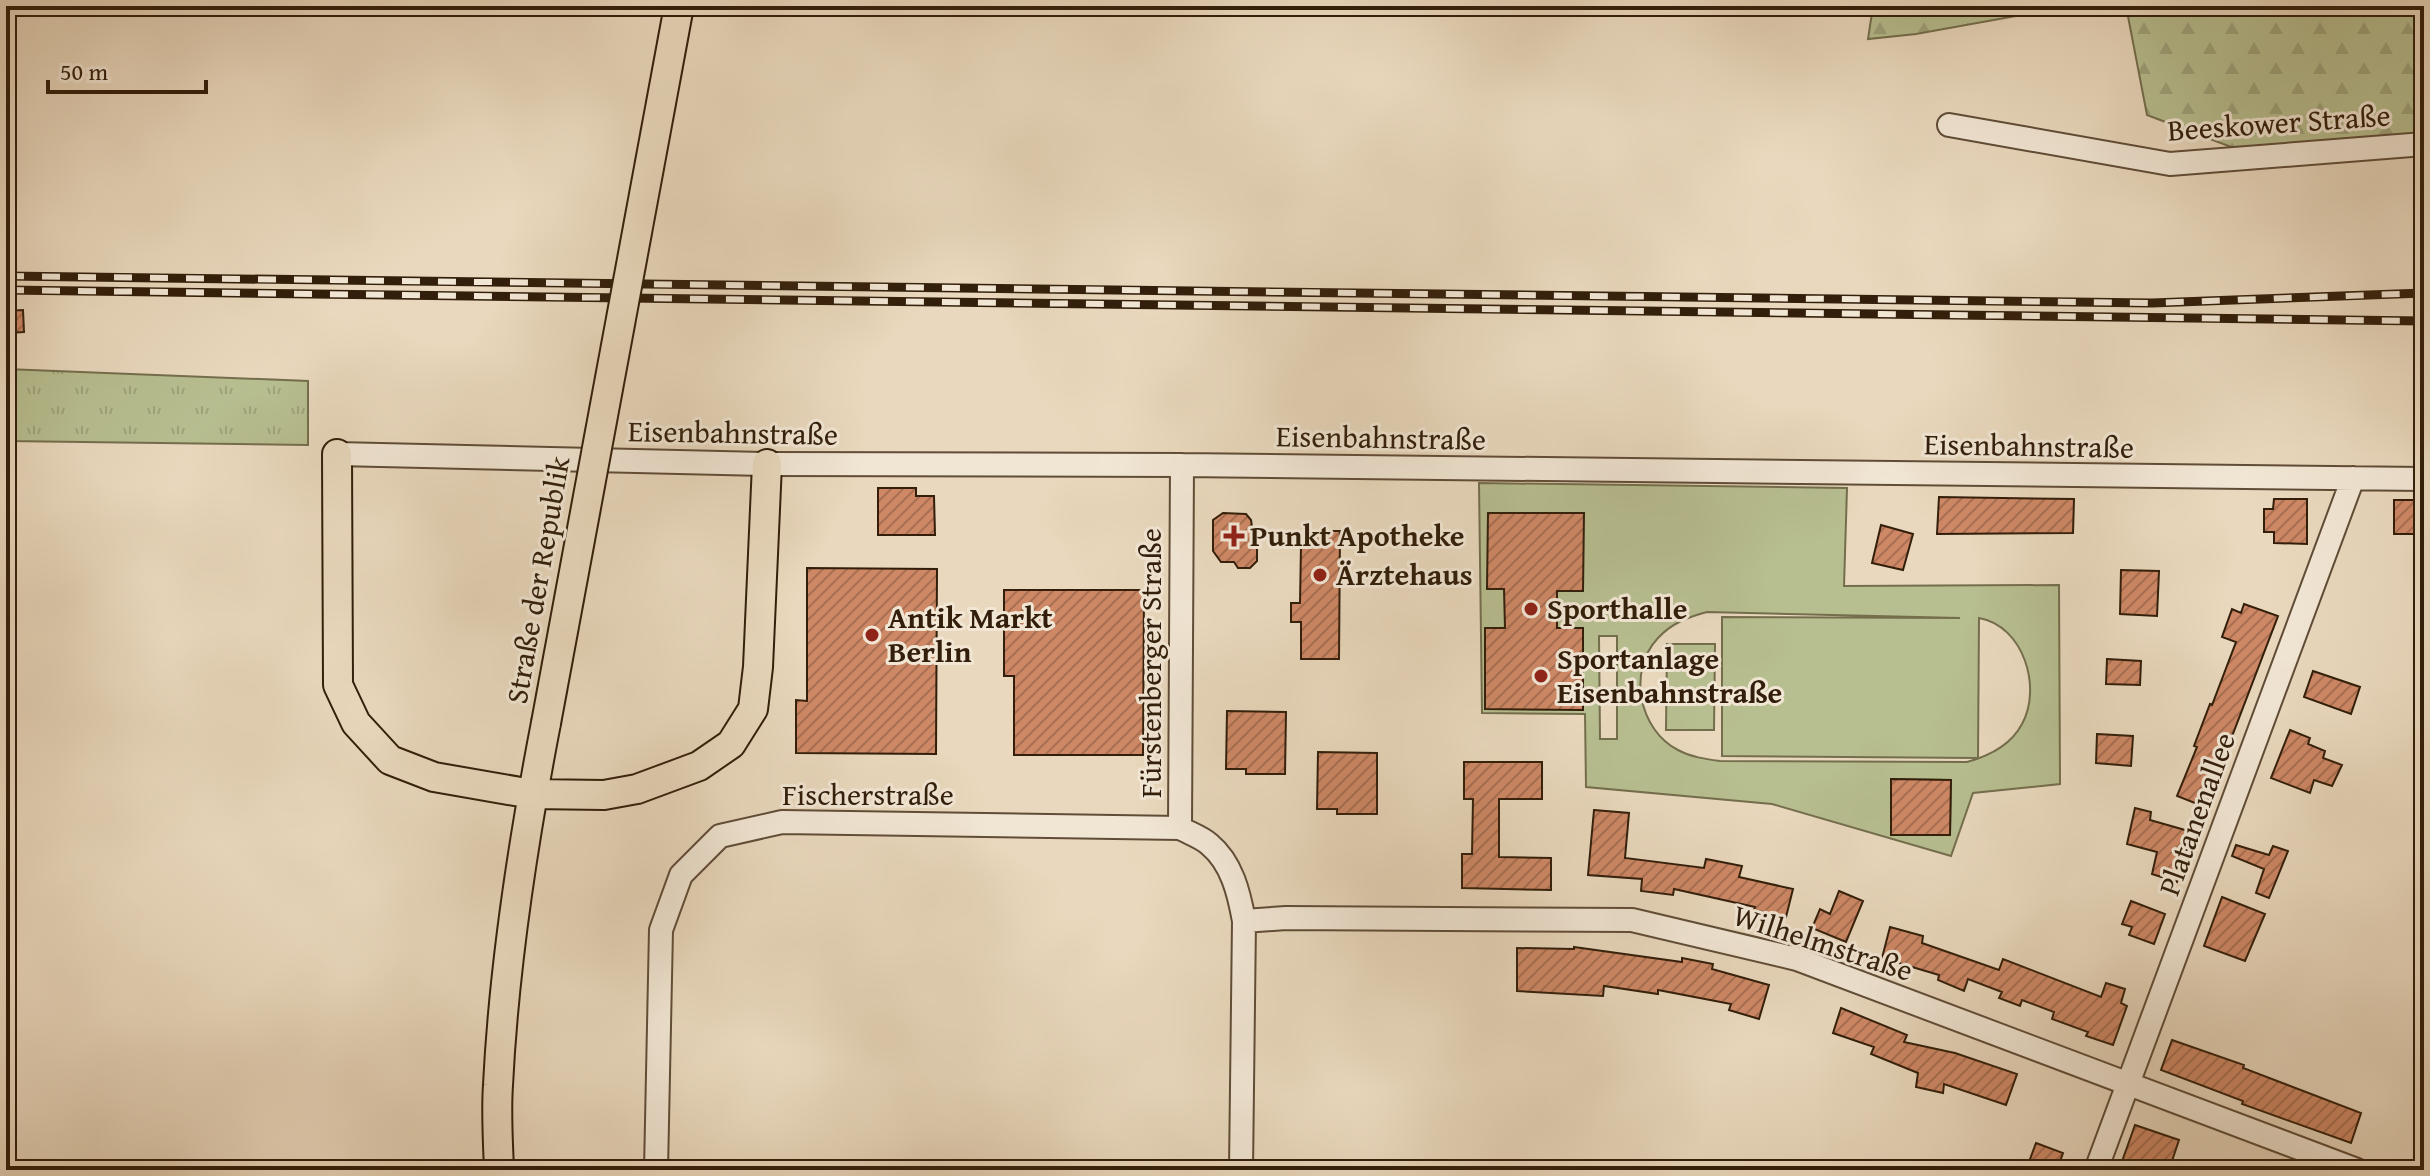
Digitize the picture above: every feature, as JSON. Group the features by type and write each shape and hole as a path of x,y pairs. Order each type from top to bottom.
{"main road":[{"name":"Straße der Republik","path":"499,1170 498,1086 509,959 532,794 679,6"},
{"path":"337,454 338,685 356,723 390,760 434,777 532,794 604,795 637,789 699,766 731,744 753,709 758,667 767,464"}],"street":[{"name":"Beeskower Straße","path":"1949,125 2170,164 2424,144"},
{"name":"Eisenbahnstraße","path":"337,454 767,464 1182,465 2424,479"},
{"name":"Fürstenberger Straße","path":"1182,465 1180,828 1209,844 1230,871 1239,893 1244,921 1241,1170"},
{"name":"Platanenallee","path":"2096,1170 2353,478"},
{"name":"Fischerstraße","path":"656,1170 661,930 681,875 720,836 782,822 1180,828"},
{"name":"Wilhelmstraße","path":"1244,921 1286,918 1632,920 1797,959 2357,1170"}],"green space":[{"path":"1873,6 2071,6 1916,34 1868,39"},
{"path":"2126,6 2424,6 2424,135 2239,150 2147,115"},
{"path":"6,369 308,381 308,445 6,441"},
{"path":"1479,483 1847,488 1844,586 2059,585 2060,784 1973,793 1951,856 1772,804 1586,787 1585,714 1482,713","holes":["1707,612 1960,618 1722,617 1722,756 1978,758 1967,762 1720,761 1678,750 1654,729 1646,714 1640,683 1648,651 1669,628 1693,616","1979,618 1995,623 2018,646 2025,660 2030,693 2028,709 2017,731 2006,744 1978,758","1599,636 1617,636 1617,739 1600,739","1891,779 1951,780 1950,835 1891,835"]},
{"path":"1667,644 1715,644 1714,730 1666,730"}],"building":[{"path":"23,310 24,332 6,333 6,311"},
{"path":"878,488 916,488 916,496 934,496 935,535 878,535"},
{"path":"1939,497 2074,499 2073,533 1937,534"},
{"path":"2274,499 2307,499 2307,544 2274,543 2274,532 2264,532 2264,509 2273,509"},
{"path":"2394,500 2424,500 2424,534 2394,534"},
{"path":"1223,513 1246,514 1251,520 1257,533 1257,561 1250,568 1238,568 1234,562 1221,562 1213,551 1213,520"},
{"name":"Sporthalle","path":"1488,513 1584,513 1583,591 1557,591 1557,628 1583,628 1583,710 1485,709 1485,628 1505,628 1504,589 1487,589"},
{"path":"1881,525 1913,534 1903,570 1872,563"},
{"name":"Ärztehaus","path":"1311,531 1340,531 1339,659 1301,659 1301,622 1291,622 1291,603 1300,603 1301,546 1311,546"},
{"name":"Antik Markt Berlin","path":"807,568 937,569 936,754 796,753 796,700 807,701"},
{"path":"2121,570 2159,571 2157,616 2120,614"},
{"path":"1004,590 1144,590 1143,755 1014,755 1014,676 1004,676"},
{"path":"2244,604 2278,616 2205,807 2177,796 2236,642 2222,637 2232,609 2241,613"},
{"path":"2107,659 2141,661 2140,685 2106,684"},
{"path":"2313,671 2360,687 2351,714 2304,697"},
{"path":"1227,711 1286,712 1285,774 1246,774 1246,769 1226,769"},
{"path":"2290,730 2310,738 2308,744 2325,751 2323,758 2342,765 2332,786 2314,780 2310,793 2271,778"},
{"path":"2097,734 2133,736 2131,766 2096,763"},
{"path":"1318,752 1377,753 1377,814 1337,814 1337,809 1317,809"},
{"path":"1464,762 1542,762 1542,799 1499,799 1499,857 1551,858 1551,890 1462,888 1462,854 1472,854 1473,799 1464,799"},
{"path":"1891,779 1951,780 1950,835 1891,835"},
{"path":"2135,808 2151,812 2150,820 2192,832 2177,882 2152,874 2157,852 2127,844"},
{"path":"1594,810 1629,813 1625,858 1704,868 1706,859 1742,866 1739,877 1793,889 1786,917 1674,889 1673,895 1641,891 1642,879 1588,875"},
{"path":"2236,845 2269,855 2273,846 2288,851 2269,898 2256,893 2264,869 2232,856"},
{"path":"1839,891 1863,901 1846,942 1812,928 1820,909 1830,914"},
{"path":"2222,897 2265,914 2245,961 2204,946"},
{"path":"2131,901 2165,914 2154,944 2129,935 2132,927 2122,924"},
{"path":"1890,927 1923,936 1922,943 1999,970 2003,959 2101,997 2106,983 2125,989 2121,1003 2127,1006 2113,1045 2052,1019 2054,1012 2022,1000 2020,1006 1999,998 2002,992 1968,979 1964,991 1938,980 1939,975 1882,958"},
{"path":"1574,947 1713,964 1712,969 1769,985 1759,1019 1729,1010 1731,1004 1658,990 1658,994 1604,986 1603,996 1517,991 1517,948"},
{"path":"1841,1008 1907,1035 1904,1042 1955,1053 2017,1074 2006,1105 1944,1084 1943,1093 1916,1087 1918,1073 1871,1054 1874,1047 1833,1033"},
{"path":"2172,1040 2244,1065 2243,1068 2361,1113 2351,1143 2242,1104 2243,1101 2161,1070"},
{"path":"2135,1125 2179,1140 2169,1170 2120,1167"},
{"path":"2036,1143 2063,1153 2057,1170 2026,1170"}],"railway":[{"path":"6,276 2152,303 2424,293"},
{"path":"6,290 2424,321"}],"place":[{"name":"Punkt Apotheke","path":"1234,536"},
{"name":"Ärztehaus","path":"1320,575"},
{"name":"Sporthalle","path":"1531,609"},
{"name":"Antik Markt Berlin","path":"872,635"},
{"name":"Sportanlage Eisenbahnstraße","path":"1541,676"}]}
